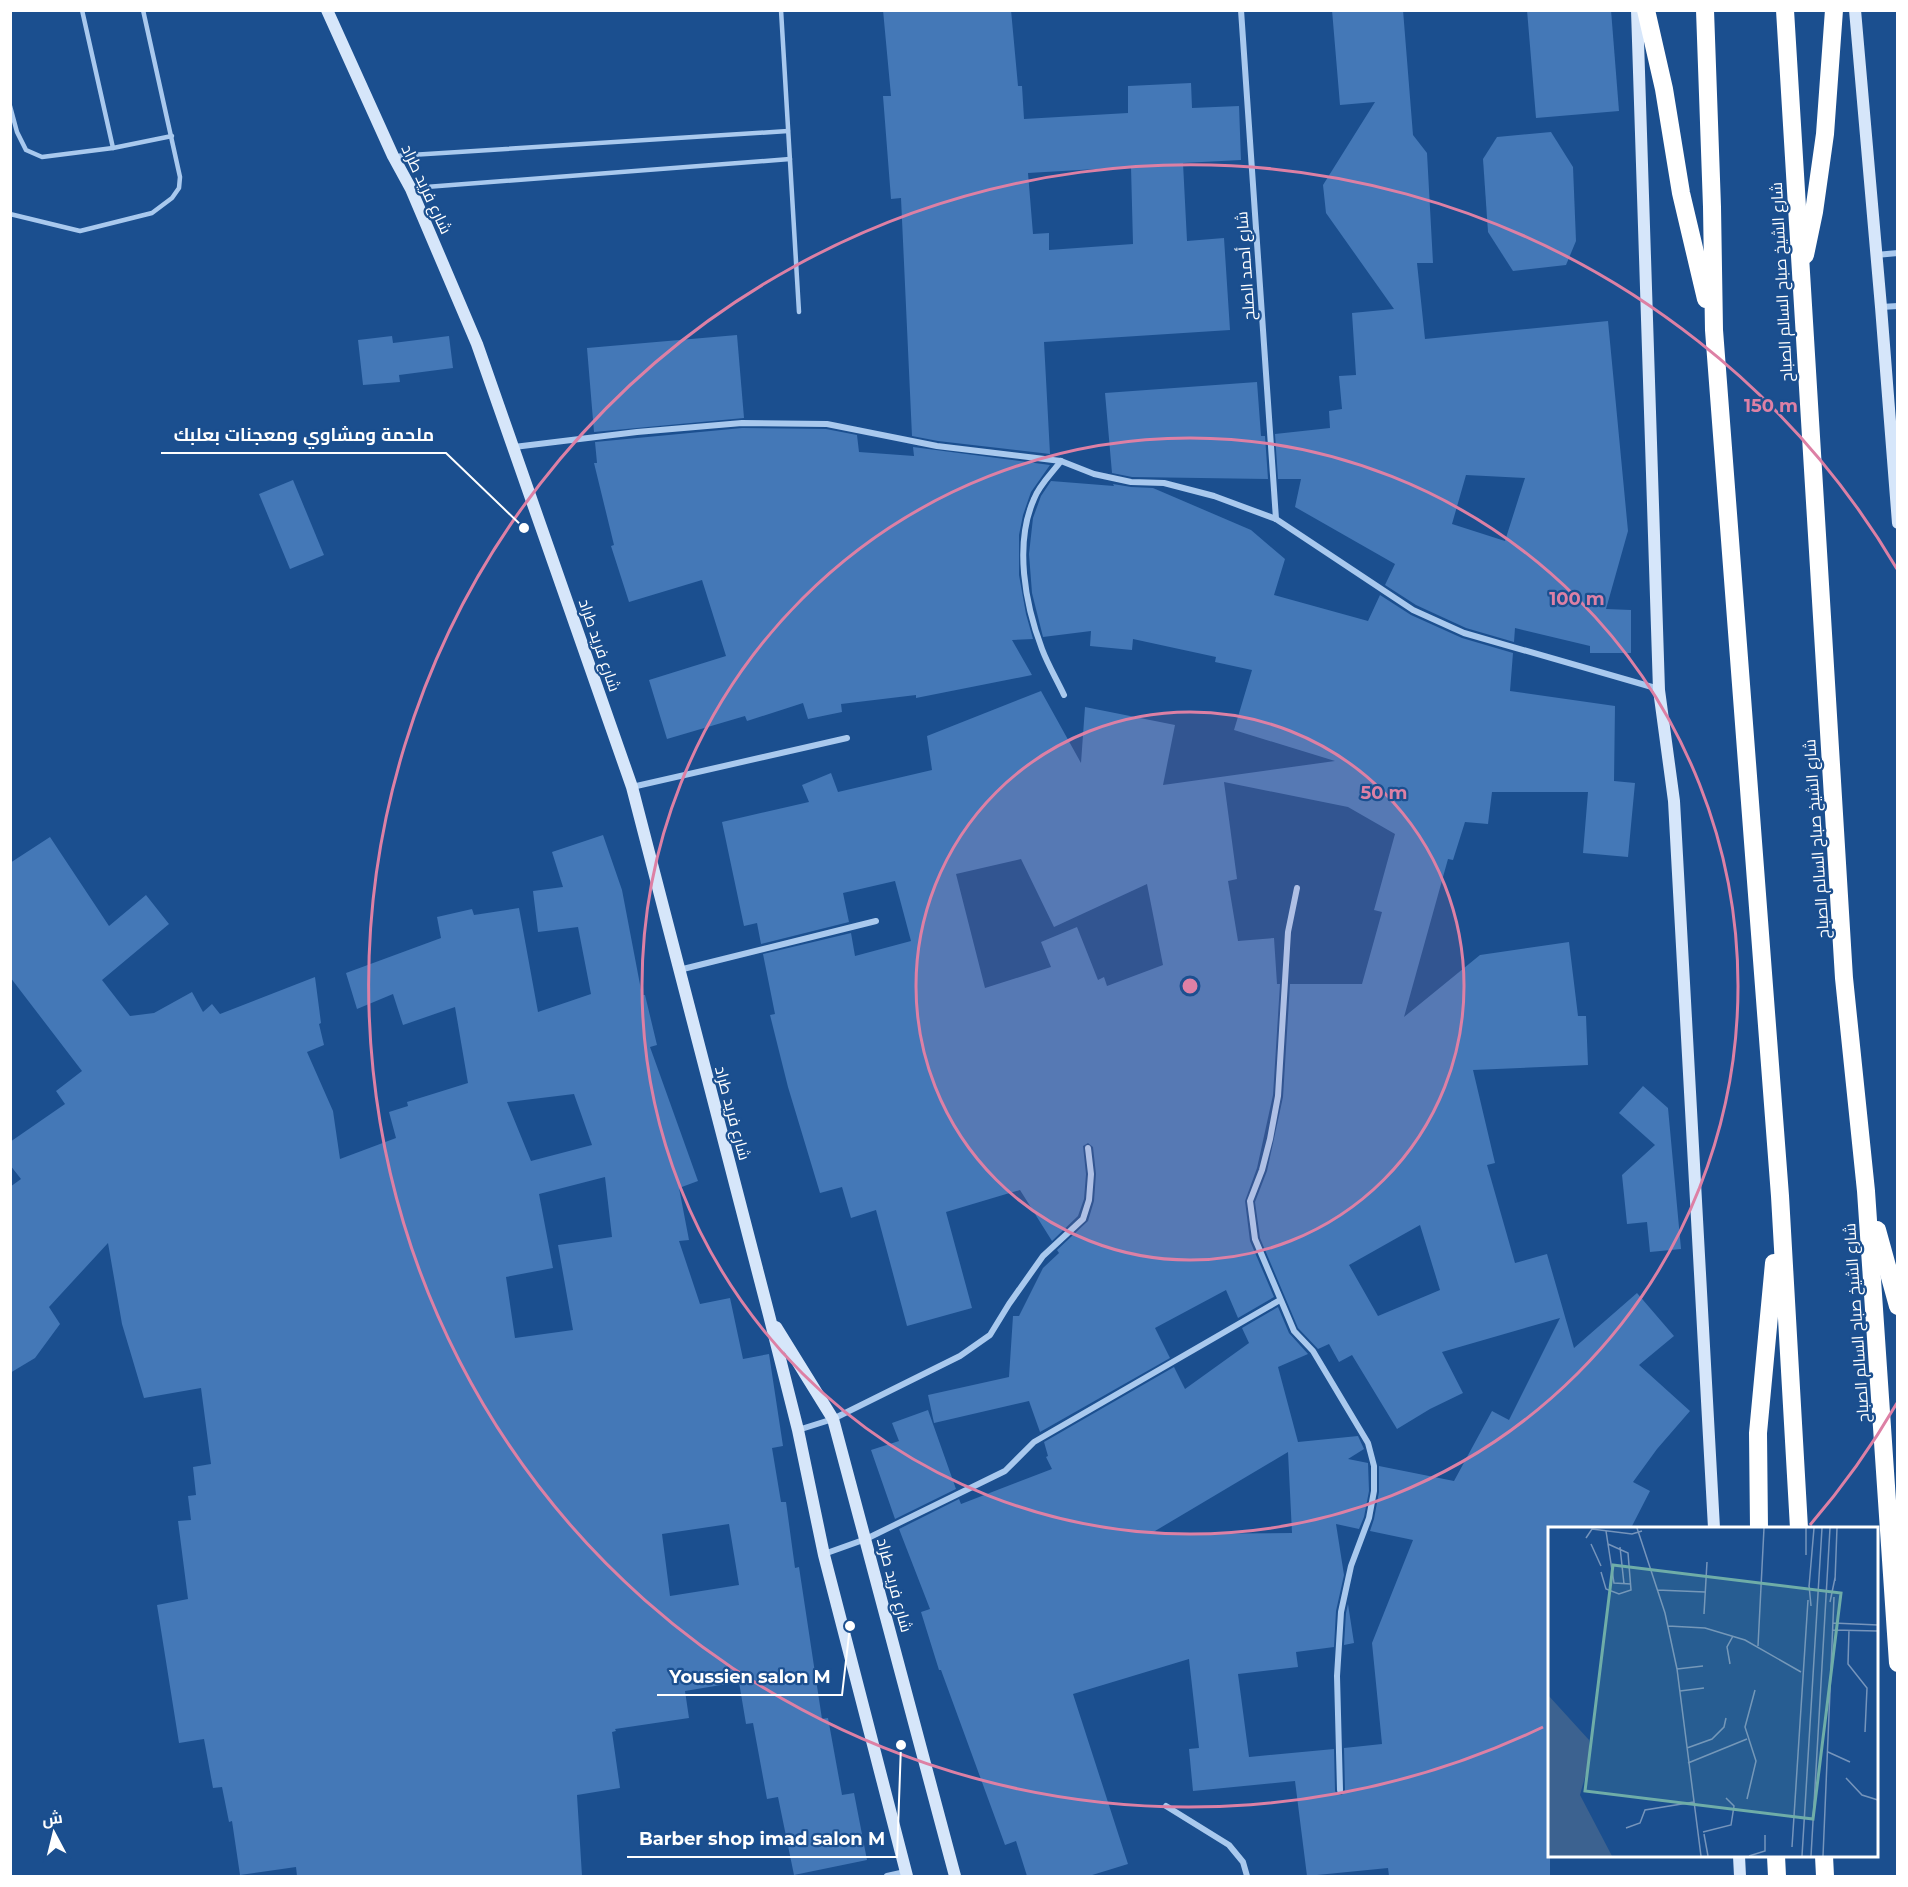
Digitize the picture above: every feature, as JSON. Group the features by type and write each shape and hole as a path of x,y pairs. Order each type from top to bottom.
{"highway":[{"path":"1646,10 1664,89 1686,216 1714,330"},
{"path":"1705,10 1714,330 1780,1196 1799,1527"},
{"name":"شارع الشيخ صباح السالم الصباح","path":"1785,10 1844,978 1866,1191 1898,1663"},
{"path":"1800,278 1814,212 1825,134 1834,10"},
{"path":"1866,1191 1898,1306"},
{"path":"1759,1527 1758,1433 1780,1196"},
{"path":"1776,1857 1777,1876"},
{"path":"1824,1857 1825,1876"}],"main road":[{"name":"شارع فريد طراد","path":"327,10 393,156 411,189 477,344 632,787 770,1315 798,1430 824,1555 906,1874"},
{"path":"1637,10 1659,690 1674,801 1714,1527"},
{"path":"1855,10 1898,523"},
{"name":"شارع فريد طراد","path":"770,1315 833,1419 955,1876"},
{"path":"1739,1857 1740,1876"}],"street":[{"name":"شارع أحمد الصلح","path":"1241,10 1276,519"},
{"path":"1876,255 1898,253"},
{"path":"1881,307 1898,306"},
{"path":"513,447 637,432 742,423 827,424 937,446 1061,461 1094,474 1131,482 1164,483 1214,496 1276,519 1413,610 1464,633 1659,690"},
{"path":"1061,461 1034,496 1025,523 1024,556 1033,624 1043,652 1064,695"},
{"path":"632,787 847,738"},
{"path":"1297,888 1288,932 1278,1096 1267,1150 1250,1201 1255,1239 1294,1331 1312,1352 1368,1443 1374,1466 1374,1491 1369,1518 1351,1566 1341,1612 1337,1677 1340,1790"},
{"path":"679,970 876,921"},
{"path":"798,1430 833,1419 960,1356 990,1335 1008,1304 1043,1256 1083,1219 1089,1200 1088,1148"},
{"path":"824,1555 866,1539 1005,1471 1034,1442 1280,1300"},
{"path":"1166,1806 1229,1845 1243,1862 1247,1876"},
{"path":"887,1876 906,1874"}],"lane":[{"path":"82,10 112,148"},
{"path":"10,214 80,231 152,213 172,198 179,188 180,177 172,136 143,10"},
{"path":"781,10 799,312"},
{"path":"10,105 17,132 26,150 42,157 112,148 172,136"},
{"path":"393,156 788,131"},
{"path":"411,189 790,159"}],"building":[{"path":"883,10 1011,10 1018,86 1022,86 1024,119 1128,113 1128,86 1191,83 1192,108 1239,106 1241,160 1183,163 1187,241 1224,238 1230,330 1044,342 1050,454 912,436 901,198 891,199 883,96 891,96","holes":["1131,167 1133,244 1049,250 1049,233 1033,234 1028,173"]},
{"path":"1332,10 1403,10 1413,135 1427,153 1433,263 1417,263 1425,339 1608,321 1628,531 1606,609 1631,610 1631,653 1590,653 1590,646 1515,628 1514,642 1466,628 1416,605 1385,585 1395,564 1295,507 1301,479 1278,479 1275,434 1330,428 1329,411 1342,409 1339,376 1356,375 1352,313 1394,309 1326,213 1323,185 1375,102 1340,105","holes":["1466,475 1525,478 1505,541 1452,524"]},
{"path":"1527,10 1611,10 1619,111 1536,118"},
{"path":"1551,132 1573,167 1576,241 1566,265 1513,271 1488,232 1483,159 1497,137"},
{"path":"737,335 744,418 594,432 587,348"},
{"path":"392,336 393,343 449,336 453,368 399,375 400,382 363,385 358,340"},
{"path":"1257,382 1261,436 1265,436 1268,479 1132,477 1112,473 1105,393"},
{"path":"742,428 826,429 857,435 859,452 914,456 913,447 1050,465 1031,492 1019,535 1019,575 1033,639 1012,640 1032,675 916,698 916,695 841,704 842,712 808,719 803,703 747,721 745,716 667,739 649,680 726,656 702,580 629,602 611,546 614,545 594,463 597,463 595,442"},
{"path":"293,480 324,555 290,569 259,494"},
{"path":"1051,481 1153,488 1251,530 1285,559 1274,595 1368,621 1380,595 1411,615 1462,638 1513,653 1510,691 1615,706 1614,781 1635,783 1628,857 1583,853 1588,792 1492,792 1488,824 1465,822 1453,860 1448,859 1404,1017 1480,955 1569,942 1578,1016 1586,1016 1588,1065 1473,1070 1495,1163 1487,1165 1515,1263 1547,1254 1574,1348 1637,1293 1674,1336 1639,1365 1690,1411 1657,1449 1633,1482 1650,1491 1632,1527 1548,1527 1548,1857 1550,1857 1550,1876 1389,1876 1388,1868 1307,1876 1295,1781 1193,1791 1189,1749 1199,1748 1189,1659 1073,1694 1128,1864 1089,1876 1027,1876 1016,1841 1005,1845 941,1670 939,1670 921,1612 930,1609 899,1529 959,1499 961,1504 1052,1469 1046,1457 1048,1456 1044,1442 1174,1367 1185,1389 1249,1343 1242,1328 1278,1307 1289,1333 1308,1354 1278,1367 1298,1442 1358,1436 1364,1449 1348,1459 1368,1463 1369,1491 1359,1529 1336,1524 1344,1575 1336,1611 1334,1647 1296,1652 1298,1667 1238,1674 1249,1757 1334,1749 1335,1791 1342,1795 1345,1790 1344,1748 1382,1744 1372,1643 1413,1540 1370,1531 1379,1492 1379,1466 1454,1481 1492,1411 1509,1420 1560,1318 1442,1352 1463,1393 1397,1429 1352,1355 1339,1362 1329,1344 1318,1349 1298,1328 1260,1238 1255,1202 1267,1171 1283,1097 1290,984 1362,984 1382,912 1374,910 1395,834 1348,807 1224,782 1237,879 1228,881 1238,941 1274,938 1277,984 1280,984 1273,1095 1257,1168 1245,1201 1250,1241 1274,1297 1238,1318 1226,1290 1155,1328 1170,1358 1040,1432 1029,1401 934,1423 928,1395 1009,1377 1013,1316 1019,1316 1043,1268 1059,1253 1057,1250 1088,1221 1094,1201 1096,1174 1093,1147 1088,1143 1083,1146 1086,1174 1084,1199 1078,1216 1052,1241 1020,1190 946,1212 972,1308 907,1326 876,1210 851,1218 842,1187 820,1193 788,1087 770,1015 775,1014 763,954 851,933 855,956 911,941 895,881 843,893 849,922 761,944 757,923 744,926 722,822 809,802 802,785 831,773 838,792 932,770 927,736 1041,691 1081,763 1085,707 1175,725 1163,785 1335,761 1234,730 1252,670 1215,662 1216,657 1133,639 1132,650 1090,646 1091,631 1043,637 1032,593 1029,554 1033,518 1041,496","holes":["1021,859 1054,927 1147,884 1163,965 1107,986 1104,977 1098,980 1077,927 1041,942 1051,967 985,988 956,874","1420,1225 1440,1290 1378,1316 1349,1265","1288,1452 1292,1533 1150,1534"]},
{"path":"603,835 622,890 642,995 645,995 657,1045 650,1047 698,1181 679,1188 689,1240 679,1241 700,1304 730,1298 743,1359 769,1354 783,1446 772,1448 781,1502 786,1502 795,1568 799,1567 822,1719 828,1718 842,1795 854,1793 867,1860 794,1875 778,1797 767,1799 753,1723 746,1724 739,1682 685,1691 689,1718 615,1729 616,1731 612,1732 620,1788 577,1795 582,1876 297,1876 296,1867 240,1875 232,1821 229,1822 222,1787 213,1788 204,1739 179,1743 157,1605 188,1599 178,1521 191,1520 188,1496 196,1495 193,1467 211,1464 201,1388 144,1398 122,1324 108,1243 49,1307 60,1324 35,1358 10,1373 10,1187 21,1179 10,1165 10,1142 65,1104 56,1091 82,1071 10,977 10,863 50,837 109,926 146,895 169,924 102,980 130,1016 154,1013 192,992 203,1012 212,1004 220,1014 315,977 321,1023 319,1024 324,1045 307,1052 333,1111 340,1159 396,1138 389,1112 408,1106 407,1102 468,1083 455,1007 403,1025 393,994 357,1009 346,973 441,938 437,917 472,909 474,915 519,908 538,1012 591,994 578,927 538,932 533,891 563,887 552,852","holes":["574,1094 592,1145 531,1161 507,1102","605,1177 612,1237 558,1245 573,1330 515,1338 506,1277 553,1268 539,1194","729,1524 739,1585 670,1596 662,1534"]},
{"path":"1643,1086 1668,1108 1681,1249 1650,1252 1647,1222 1627,1224 1622,1175 1655,1145 1619,1113"},
{"path":"928,1410 956,1489 895,1519 871,1450 899,1441 892,1423"},
{"path":"1348,1604 1354,1643 1344,1645 1346,1613"}],"place":[{"name":"ملحمة ومشاوي ومعجنات بعلبك","path":"524,528"},
{"name":"Youssien salon M","path":"850,1626"},
{"name":"Barber shop imad salon M","path":"901,1745"}]}
